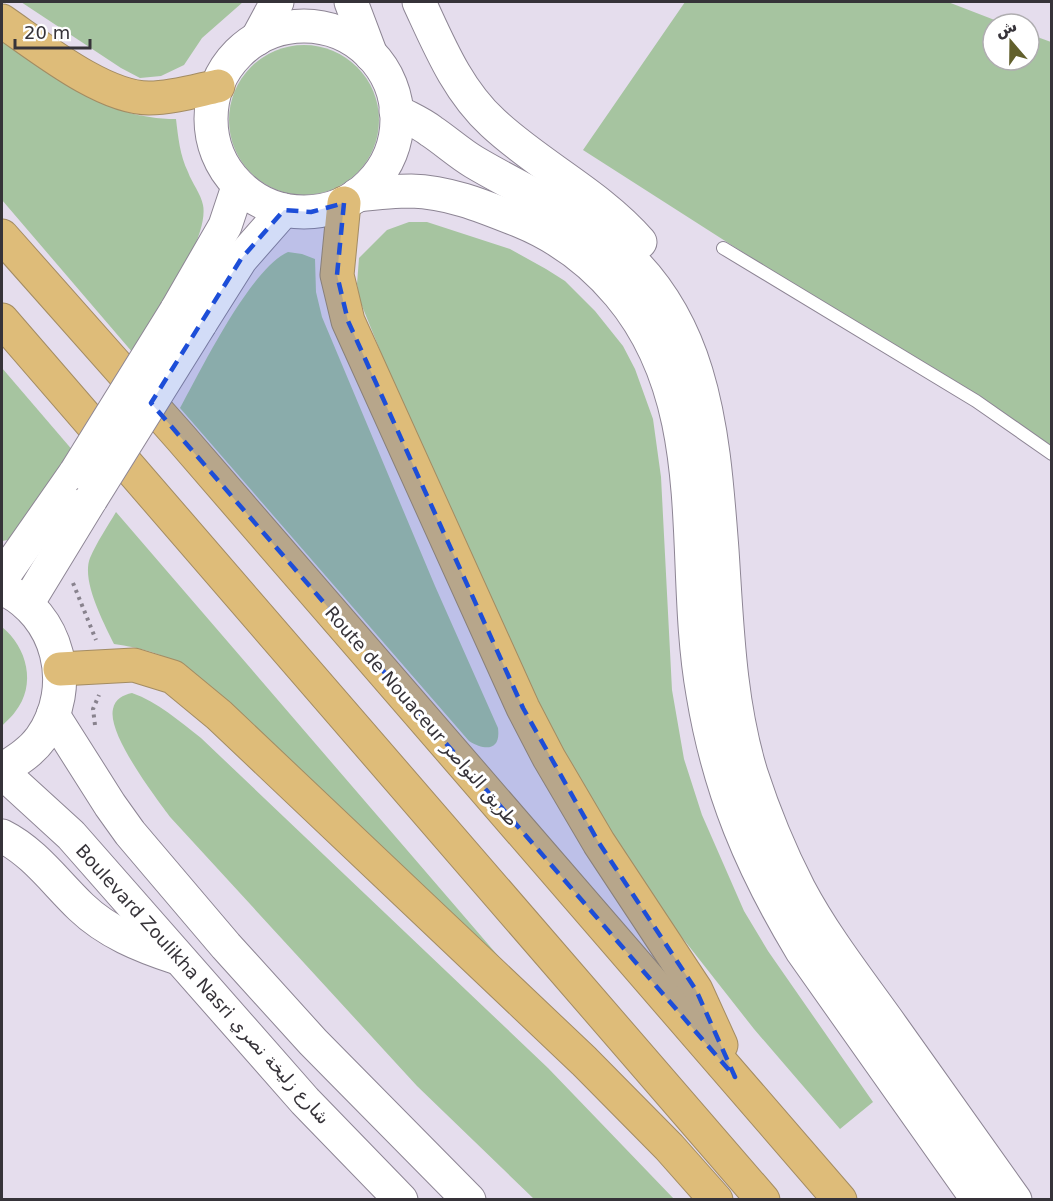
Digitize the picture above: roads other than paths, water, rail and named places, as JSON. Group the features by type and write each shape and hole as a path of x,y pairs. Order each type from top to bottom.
{"highway":[{"path":"2,21 114,92 147,98 218,86"},
{"path":"350,199 337,275 353,332 523,708 549,758 599,843 696,990 735,1077"},
{"name":"Route de Nouaceur طريق النواصر","path":"2,236 182,438 840,1200"},
{"path":"2,320 763,1200"},
{"path":"60,669 134,665 172,677 219,715 551,1030 669,1147 716,1200"}],"main road":[{"path":"257,39 277,2"},
{"path":"351,2 371,55"},
{"path":"419,2 448,64 476,105 510,137 597,202 621,223 649,253 667,285 676,322"},
{"path":"350,199 369,186 381,172 390,156 395,139 396,111 391,85 383,69 358,43 343,34 326,29 290,27 257,39 233,59 218,86 212,114 214,143 225,170 238,187 256,200 284,210 311,212 350,199 392,192 438,194 484,207 538,228 593,266 625,302 642,326 656,350 678,414 689,503 695,627 702,693 717,759 736,824 777,909 802,951 978,1200"},
{"path":"396,111 429,129 473,162 553,204 600,234 623,252 643,274 661,297 676,322 690,353 706,402 715,460 728,644 736,708 751,771 772,832 800,890 834,945 1015,1200"},
{"path":"2,578 84,485 188,318 238,187"},
{"path":"188,318 284,210"},
{"path":"2,771 23,757 41,738 53,716 60,693 60,669 55,645 44,623 14,596 51,566 84,485"},
{"path":"53,716 110,806 226,946 313,1042 469,1200"},
{"name":"Boulevard Zoulikha Nasri شارع زليخة نصري","path":"2,771 71,836 305,1101 401,1200"},
{"path":"2,836 30,854 82,908 99,922 134,942 177,957"}],"lane":[{"path":"723,248 976,401 1052,454"}]}
